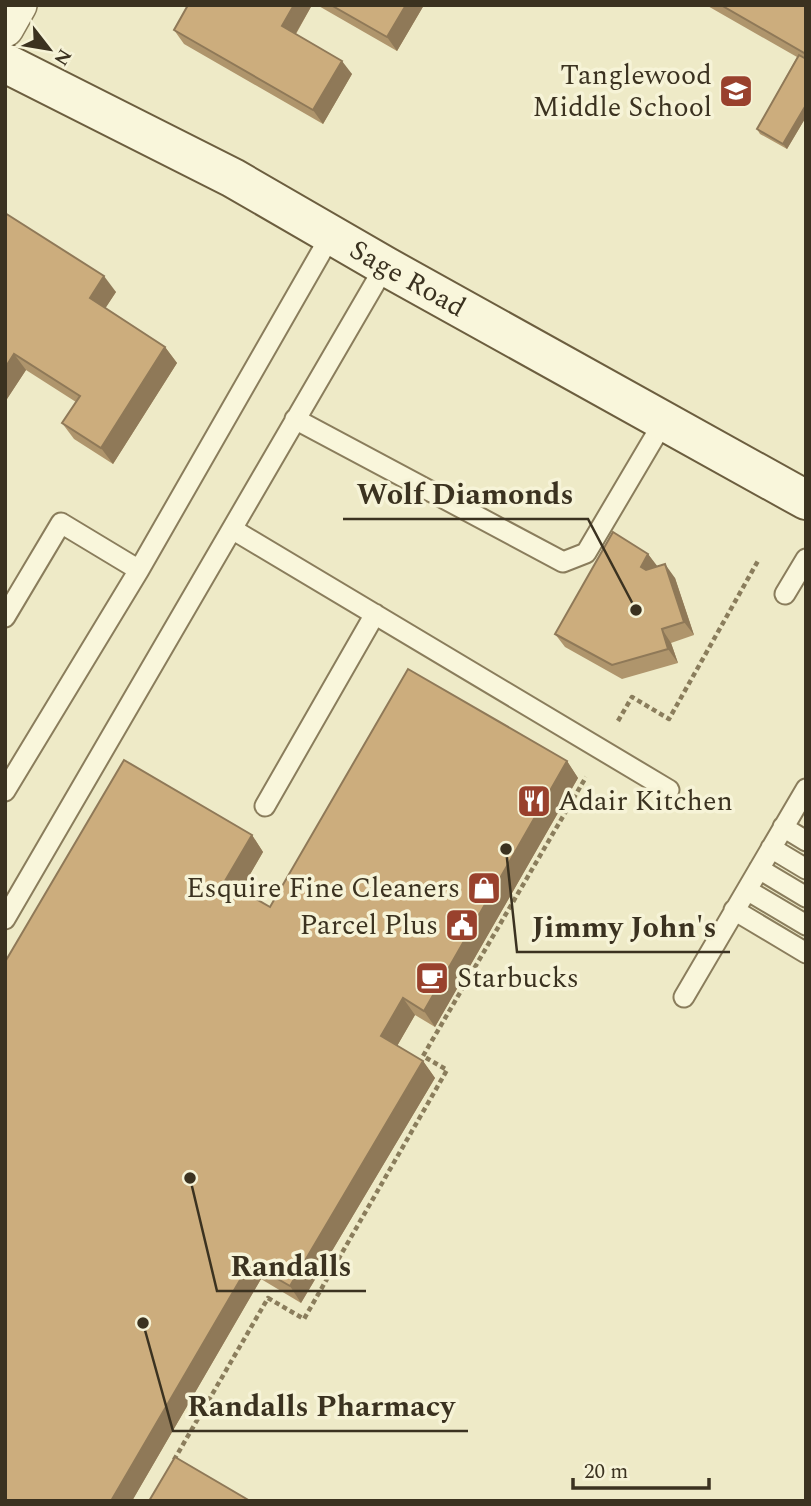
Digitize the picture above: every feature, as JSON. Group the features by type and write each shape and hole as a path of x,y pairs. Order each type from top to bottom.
{"main road":[{"name":"Sage Road","path":"5,62 233,178 384,266 806,500"}],"street":[{"path":"5,28 18,5"}],"lane":[{"path":"5,790 139,570 331,235"},
{"path":"5,919 384,266"},
{"path":"295,419 563,562 586,553 664,421"},
{"path":"5,617 61,523 139,570"},
{"path":"232,529 669,790"},
{"path":"786,594 806,559"},
{"path":"265,806 375,614"},
{"path":"684,997 783,827 801,810 806,789"},
{"path":"783,827 806,841"},
{"path":"771,848 806,869"},
{"path":"759,869 806,897"},
{"path":"747,890 806,925"},
{"path":"734,910 806,953"}],"path":[{"path":"172,1464 268,1298 304,1319 447,1070 424,1056 632,697 669,719 759,559"}],"building":[{"path":"188,5 294,5 282,26 342,61 313,110 174,30"},
{"path":"331,5 406,5 387,37"},
{"path":"721,5 806,5 806,54"},
{"path":"799,55 806,59 806,105 783,144 757,129"},
{"path":"5,213 104,276 90,298 165,347 101,448 62,423 80,396 14,354 5,368"},
{"path":"613,532 648,554 641,567 646,570 665,564 684,622 662,629 668,649 612,665 555,634"},
{"path":"408,669 567,761 424,1011 403,998 381,1036 423,1061 290,1286 250,1263 111,1501 5,1501 5,962 124,760 252,835 225,881 270,907"},
{"path":"175,1457 250,1501 149,1501"}],"place":[{"name":"Tanglewood Middle School","path":"736,91"},
{"name":"Wolf Diamonds","path":"636,610"},
{"name":"Adair Kitchen","path":"534,801"},
{"name":"Jimmy John's","path":"506,849"},
{"name":"Esquire Fine Cleaners","path":"484,888"},
{"name":"Parcel Plus","path":"462,925"},
{"name":"Starbucks","path":"432,978"},
{"name":"Randalls","path":"190,1178"},
{"name":"Randalls Pharmacy","path":"143,1323"}]}
